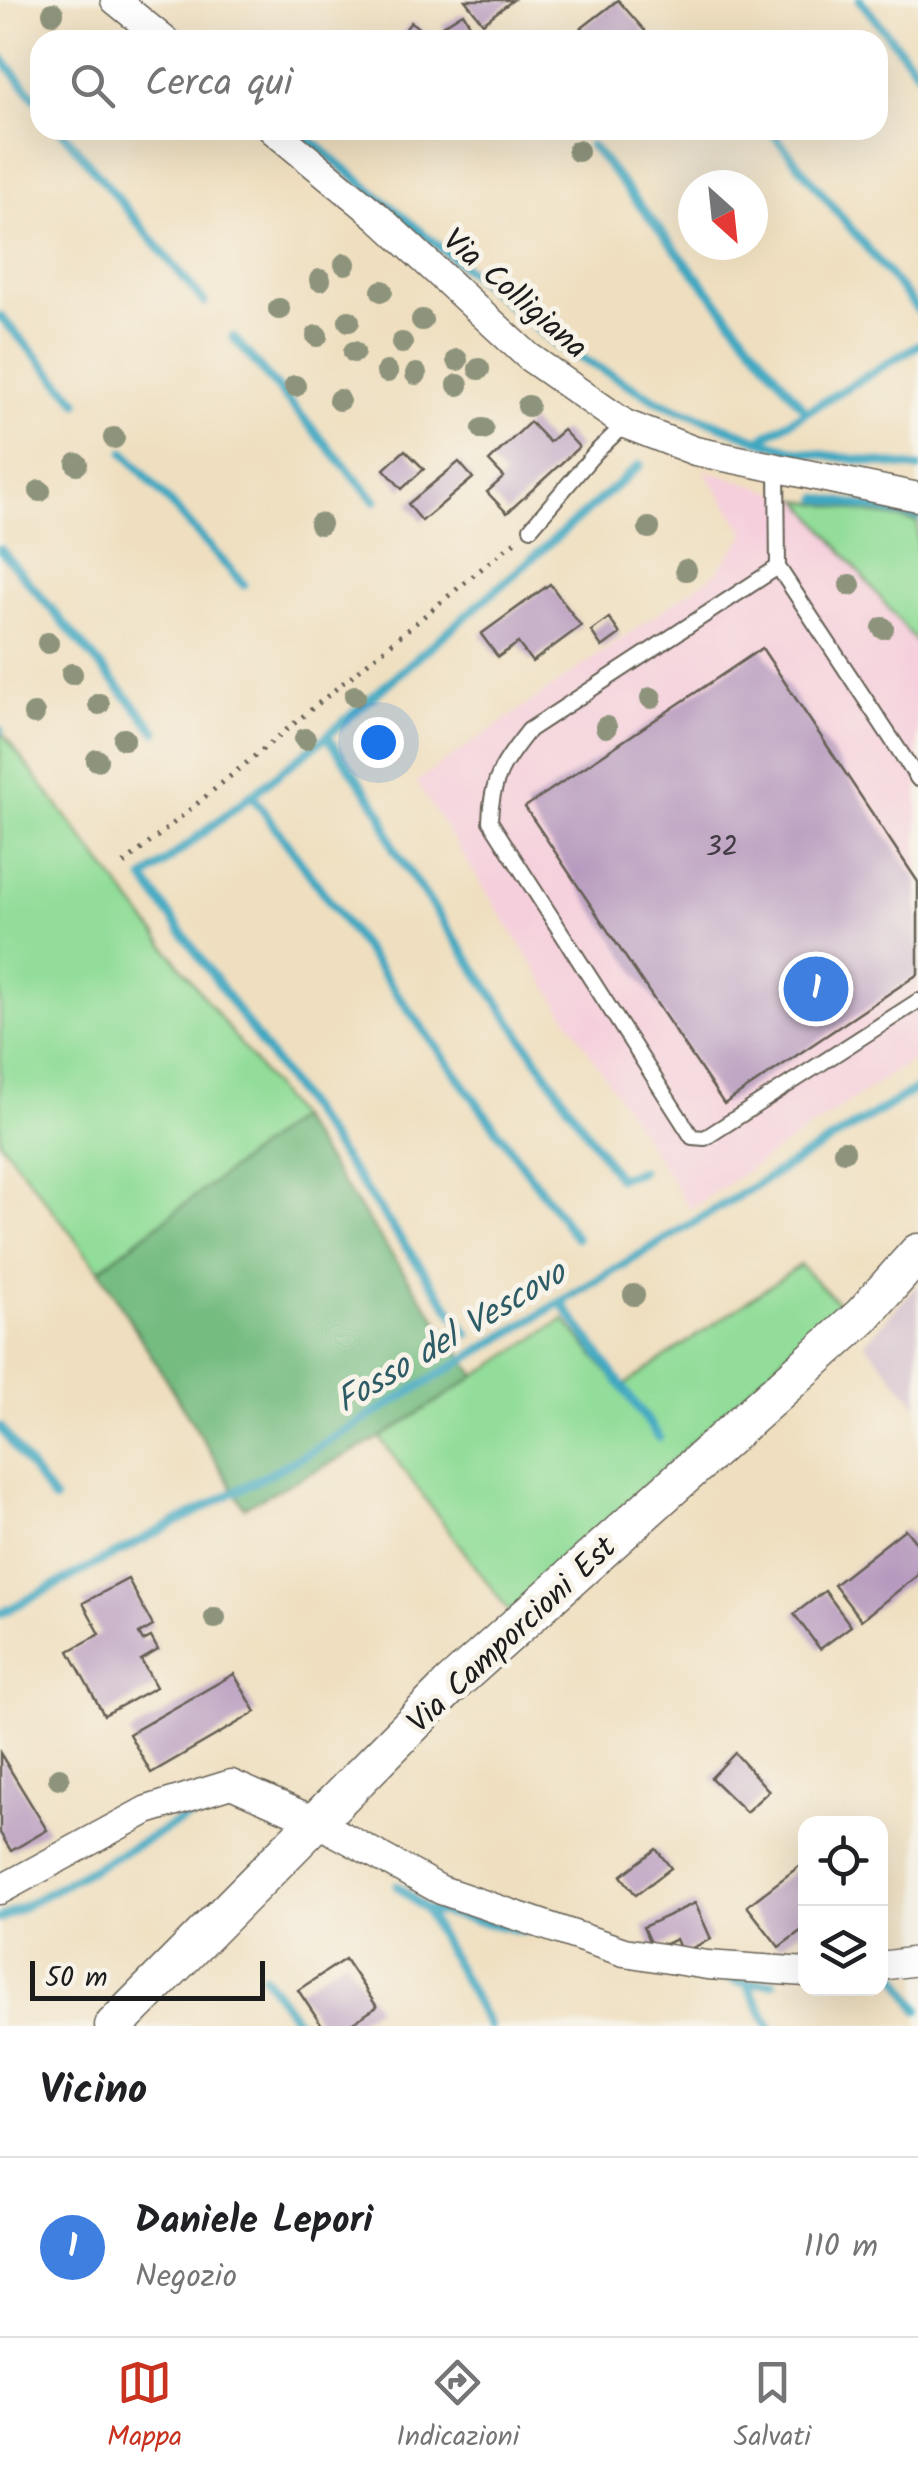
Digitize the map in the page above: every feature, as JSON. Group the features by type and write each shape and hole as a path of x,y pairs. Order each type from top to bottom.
{"main road":[{"name":"Via Camporcioni Est","path":"114,2026 450,1687 862,1316 918,1253"}],"street":[{"path":"115,0 152,30"},
{"name":"Via Colligiana","path":"284,140 377,216 529,357 625,424 696,452 918,498"},
{"path":"0,1890 146,1810 231,1784 315,1821 441,1890 624,1952 707,1965 798,1971"},
{"path":"888,1965 918,1961"}],"lane":[{"path":"531,528 625,424"},
{"path":"777,468 778,567 918,779"},
{"path":"778,567 529,730 503,763 490,796 490,821 692,1137 705,1138 918,1001"}],"path":[{"path":"124,864 531,528"}],"shaded area":[{"path":"704,470 800,500 918,644 918,1056 690,1209 416,782 715,574 746,534"},
{"path":"918,1284 918,1406 865,1343"}],"green space":[{"path":"800,500 918,522 918,644"},
{"path":"3,734 297,1118 99,1270 0,1141"},
{"path":"297,1118 476,1376 380,1438 244,1507 99,1270"},
{"path":"800,1265 840,1305 510,1613 380,1438 564,1319 620,1388"}],"building":[{"path":"465,0 513,0 483,23"},
{"path":"618,0 644,30 579,30"},
{"path":"463,13 474,30 444,30 442,26"},
{"path":"411,22 421,30 405,30"},
{"path":"530,422 549,442 563,430 579,447 507,513 487,492 504,477 489,461"},
{"path":"405,450 424,469 402,489 384,469"},
{"path":"459,462 473,478 422,521 408,504"},
{"path":"550,584 581,626 532,662 518,643 498,657 481,634"},
{"path":"609,618 620,634 602,647 591,631"},
{"path":"762,648 918,882 918,974 724,1104 525,807"},
{"path":"905,1529 918,1545 918,1575 861,1620 834,1585"},
{"path":"128,1579 153,1626 139,1634 143,1641 151,1637 158,1650 141,1660 156,1687 104,1715 69,1651 100,1634 83,1603"},
{"path":"825,1591 851,1626 820,1649 794,1614"},
{"path":"234,1674 256,1712 151,1773 129,1734"},
{"path":"0,1753 47,1830 11,1851 0,1833"},
{"path":"735,1753 769,1791 746,1812 711,1778"},
{"path":"656,1849 671,1868 636,1895 621,1876"},
{"path":"798,1867 798,1933 779,1947 747,1906"},
{"path":"695,1903 711,1939 682,1953 676,1939 653,1950 643,1927"},
{"path":"345,1959 377,2007 348,2026 322,2026 298,1990"}],"waterway":[{"path":"860,0 884,30"},
{"path":"153,14 173,30"},
{"path":"888,35 918,72"},
{"path":"0,56 30,92"},
{"path":"69,140 204,302"},
{"path":"310,140 558,345 660,402 796,451 918,468"},
{"path":"778,140 918,310"},
{"path":"591,145 805,410"},
{"path":"0,316 78,402"},
{"path":"233,337 375,501"},
{"path":"759,440 918,345"},
{"path":"124,452 244,585"},
{"path":"468,1334 144,879 327,736 640,465"},
{"path":"819,498 918,516"},
{"path":"0,549 157,732"},
{"path":"327,736 381,812 394,850 618,1178 641,1171"},
{"path":"251,794 576,1238"},
{"name":"Fosso del Vescovo","path":"0,1614 307,1454 918,1088"},
{"path":"561,1302 659,1437"},
{"path":"0,1427 54,1500"},
{"path":"0,1919 207,1807"},
{"path":"397,1886 425,1909 524,1931"},
{"path":"425,1909 489,2026"},
{"path":"897,1975 918,2010"},
{"path":"264,1976 300,2026"},
{"path":"729,1979 773,1983"},
{"path":"746,1983 770,2026"}],"place":[{"name":"Daniele Lepori","path":"816,989"}]}
